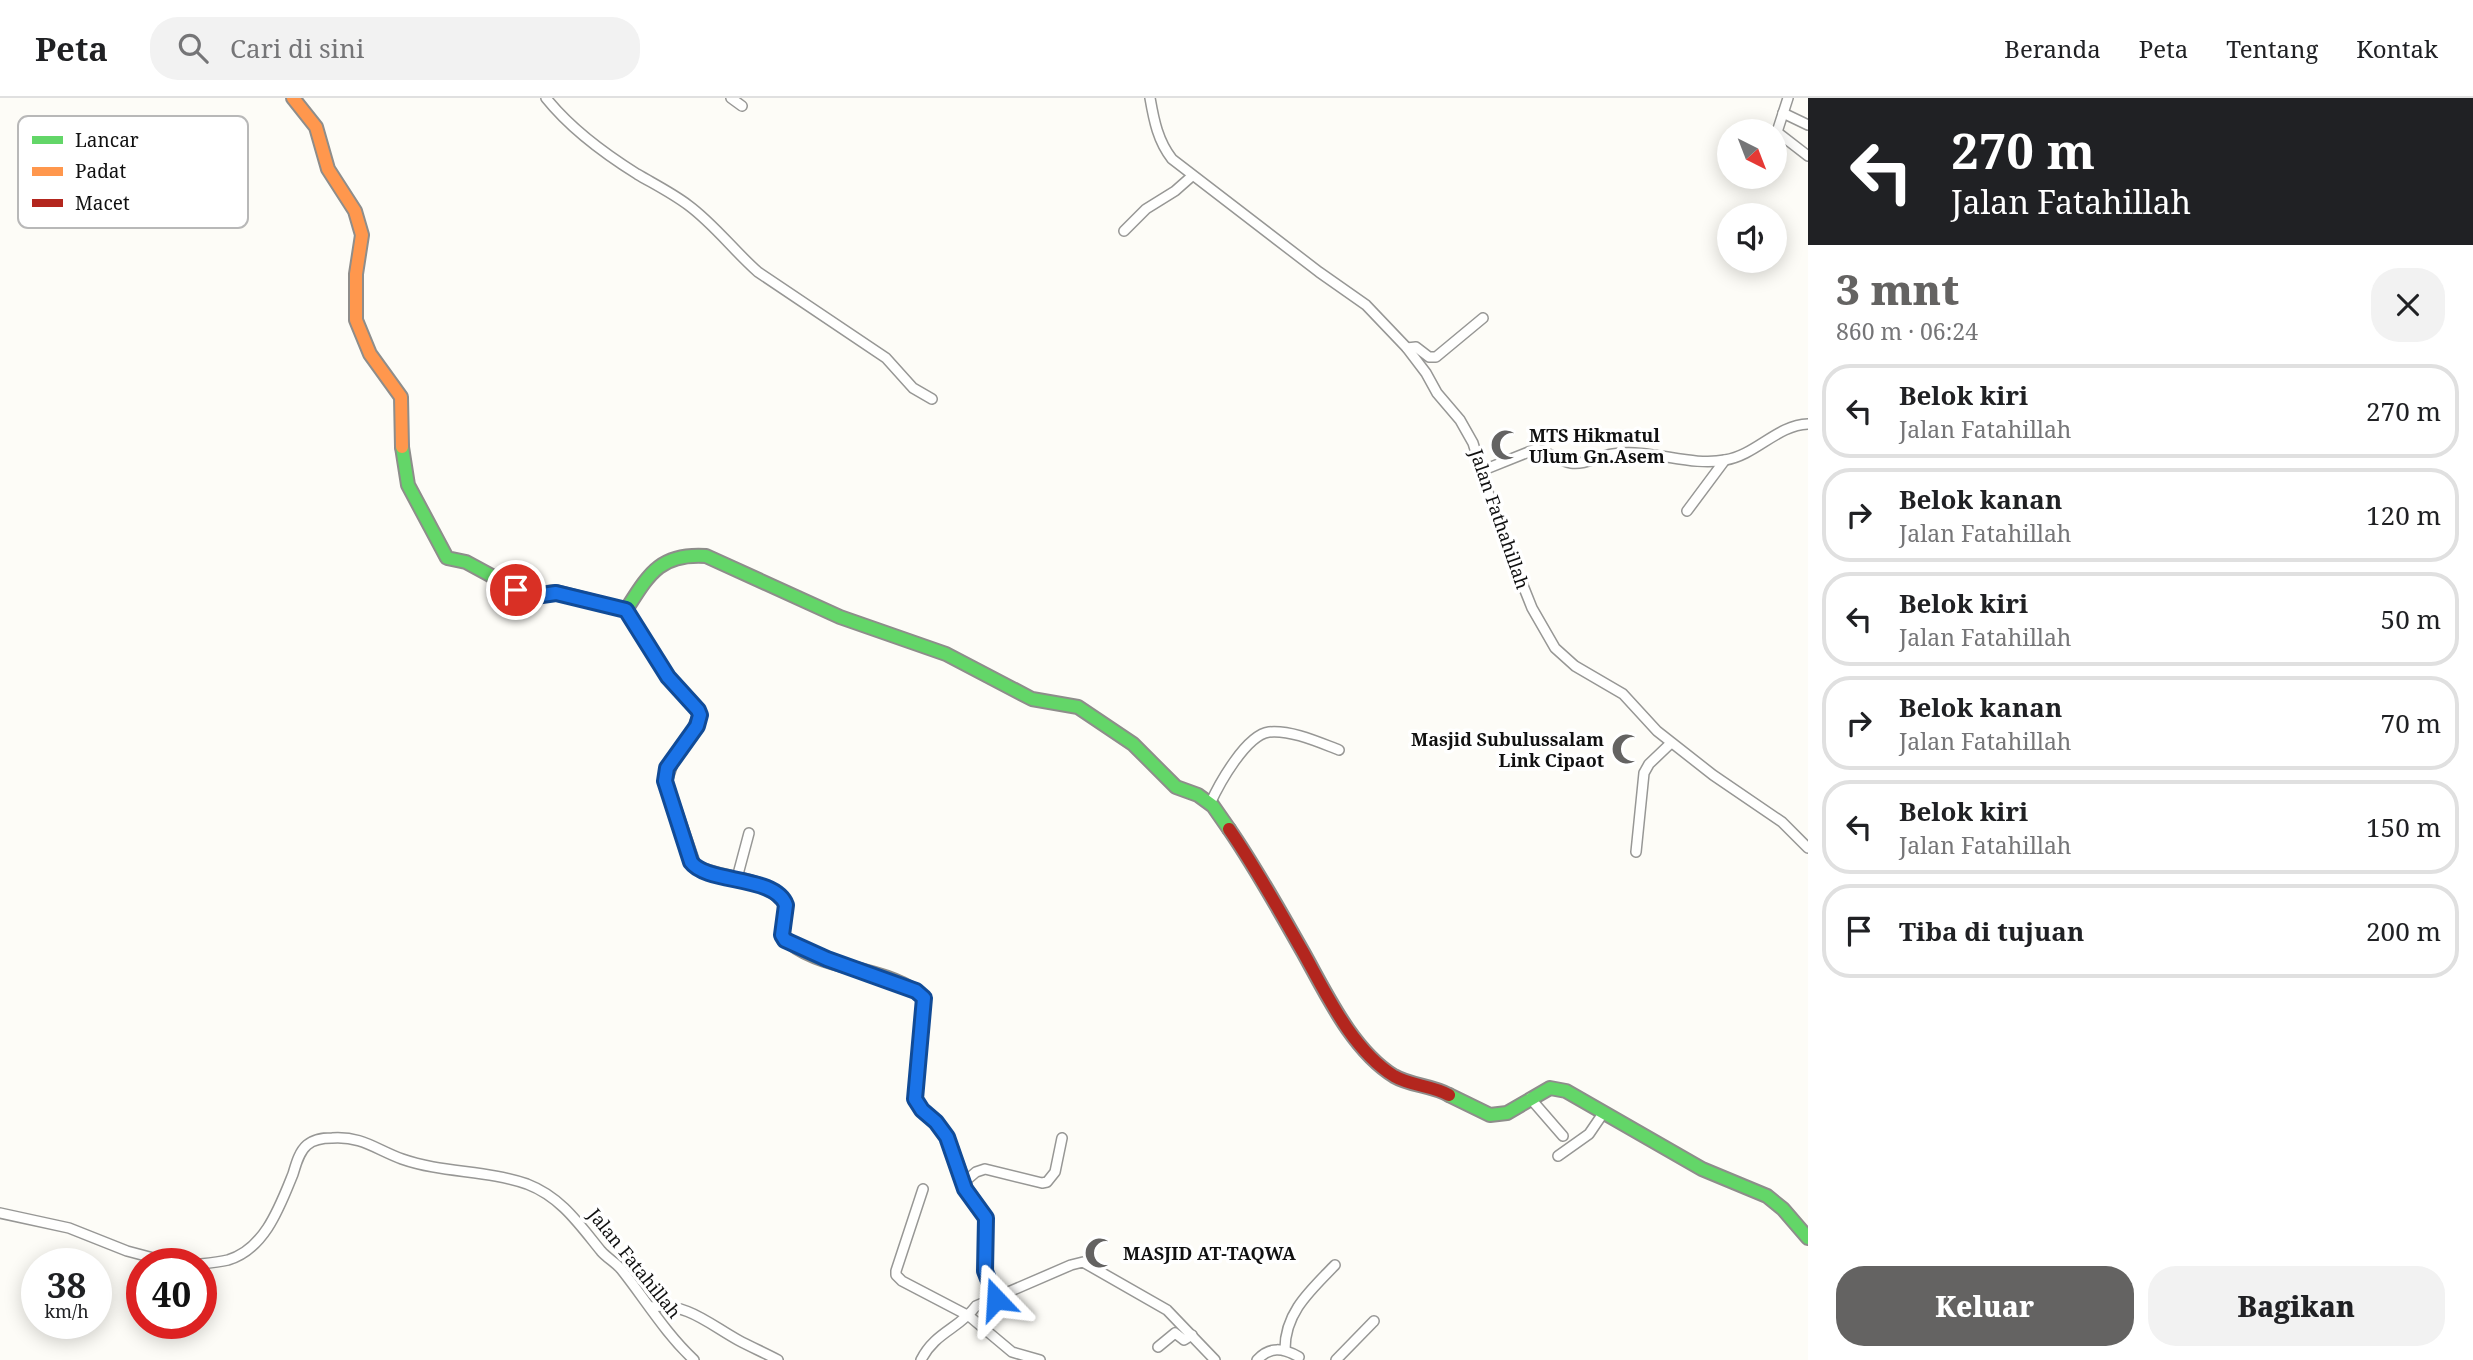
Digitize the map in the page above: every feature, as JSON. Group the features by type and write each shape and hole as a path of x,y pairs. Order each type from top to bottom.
{"street":[{"path":"293,98 316,127 328,169 355,211 362,235 356,274 356,320 370,354 401,397 402,455 408,485 447,558 466,562 527,595 556,593 626,610 668,677 700,715 697,726 667,768 665,781 691,862 702,871 737,878 778,894 785,901 782,935 785,940 827,959 916,991 924,998 915,1099 947,1137 963,1183 986,1218 985,1271 996,1299"},
{"path":"547,98 577,129 603,150 688,205 709,222 758,272 887,358 913,388 932,399"},
{"path":"731,98 742,106"},
{"name":"Jalan Fathahillah","path":"1150,98 1154,126 1168,153 1192,176 1366,305 1407,348 1426,373 1437,393 1460,420 1474,443 1496,518 1538,621 1555,648 1576,666 1623,694 1650,725 1671,743 1782,822 1808,848"},
{"path":"1788,98 1778,134 1808,156"},
{"path":"1783,113 1808,125"},
{"path":"1124,232 1146,209 1175,191 1192,176"},
{"path":"1407,348 1416,347 1429,357 1436,357 1483,318"},
{"path":"1481,471 1536,449 1570,463 1612,454 1640,452 1675,458 1725,460 1752,450 1786,429 1808,424"},
{"path":"1687,512 1725,460"},
{"path":"626,610 661,563 688,554 706,556 840,617 946,654 1032,699 1078,707 1133,744 1176,786 1198,795 1210,804 1253,864 1340,1019 1378,1065 1401,1080 1440,1090 1490,1115 1507,1113 1550,1088 1559,1089 1591,1104 1709,1172 1768,1196 1808,1238"},
{"path":"1210,804 1232,765 1254,740 1263,734 1298,736 1339,750"},
{"path":"1636,852 1644,773 1649,764 1671,743"},
{"path":"737,878 749,832"},
{"path":"1530,1098 1563,1136"},
{"path":"1558,1156 1588,1134 1604,1112"},
{"name":"Jalan Fatahillah","path":"217,1262 228,1260 253,1245 263,1234 278,1210 299,1156 308,1144 318,1139 353,1138 366,1141 404,1159 496,1175 542,1192 574,1216 602,1252 618,1266 671,1336 694,1360"},
{"path":"963,1183 976,1171 985,1169 1047,1182 1055,1172 1062,1138"},
{"path":"923,1189 896,1275 902,1281 969,1316 1009,1350 1040,1360"},
{"path":"0,1213 69,1228 126,1251"},
{"path":"921,1360 934,1340 969,1316 976,1306 1083,1262 1154,1301 1215,1360"},
{"path":"1285,1349 1287,1327 1296,1310 1335,1265"},
{"path":"651,1307 671,1306 685,1309 778,1360"},
{"path":"1336,1360 1374,1321"},
{"path":"1158,1347 1175,1333 1184,1340 1192,1335"},
{"path":"1257,1360 1268,1351 1285,1349 1299,1357"}],"traffic: fast":[{"path":"402,447 408,485 447,558 466,562 527,595 556,592 626,610 668,677 694,705 700,715 693,732 671,763 665,781 694,866 756,884 778,895 786,905 782,935 796,947 829,961 883,976 916,992"},
{"path":"626,610 657,568 677,558 706,556 840,617 946,654 1032,699 1078,707 1133,744 1176,787 1198,795 1213,806 1229,829"},
{"path":"1449,1095 1490,1115 1507,1113 1550,1088 1566,1091 1702,1169 1767,1196 1783,1209 1808,1238"}],"traffic: slow":[{"path":"293,98 316,127 328,169 355,211 362,235 356,274 356,320 370,354 401,397 402,447"},
{"path":"916,992 924,998 915,1099 947,1137 966,1189 986,1218 985,1271 996,1299"}],"traffic: jam":[{"path":"1229,829 1267,889 1341,1020 1365,1051 1394,1076 1449,1095"}],"place":[{"name":"MTS Hikmatul Ulum Gn.Asem","path":"1506,445"},
{"name":"Masjid Subulussalam Link Cipaot","path":"1627,749"},
{"name":"MASJID AT-TAQWA","path":"1100,1253"}],"route":[{"path":"516,590 535,596 566,594 626,610 657,662 698,710 700,719 697,726 671,761 665,781 691,862 697,869 732,877 778,894 786,905 782,935 791,944 902,985 924,998 915,1099 947,1137 965,1189 984,1212 987,1223 985,1271 996,1299"}]}
